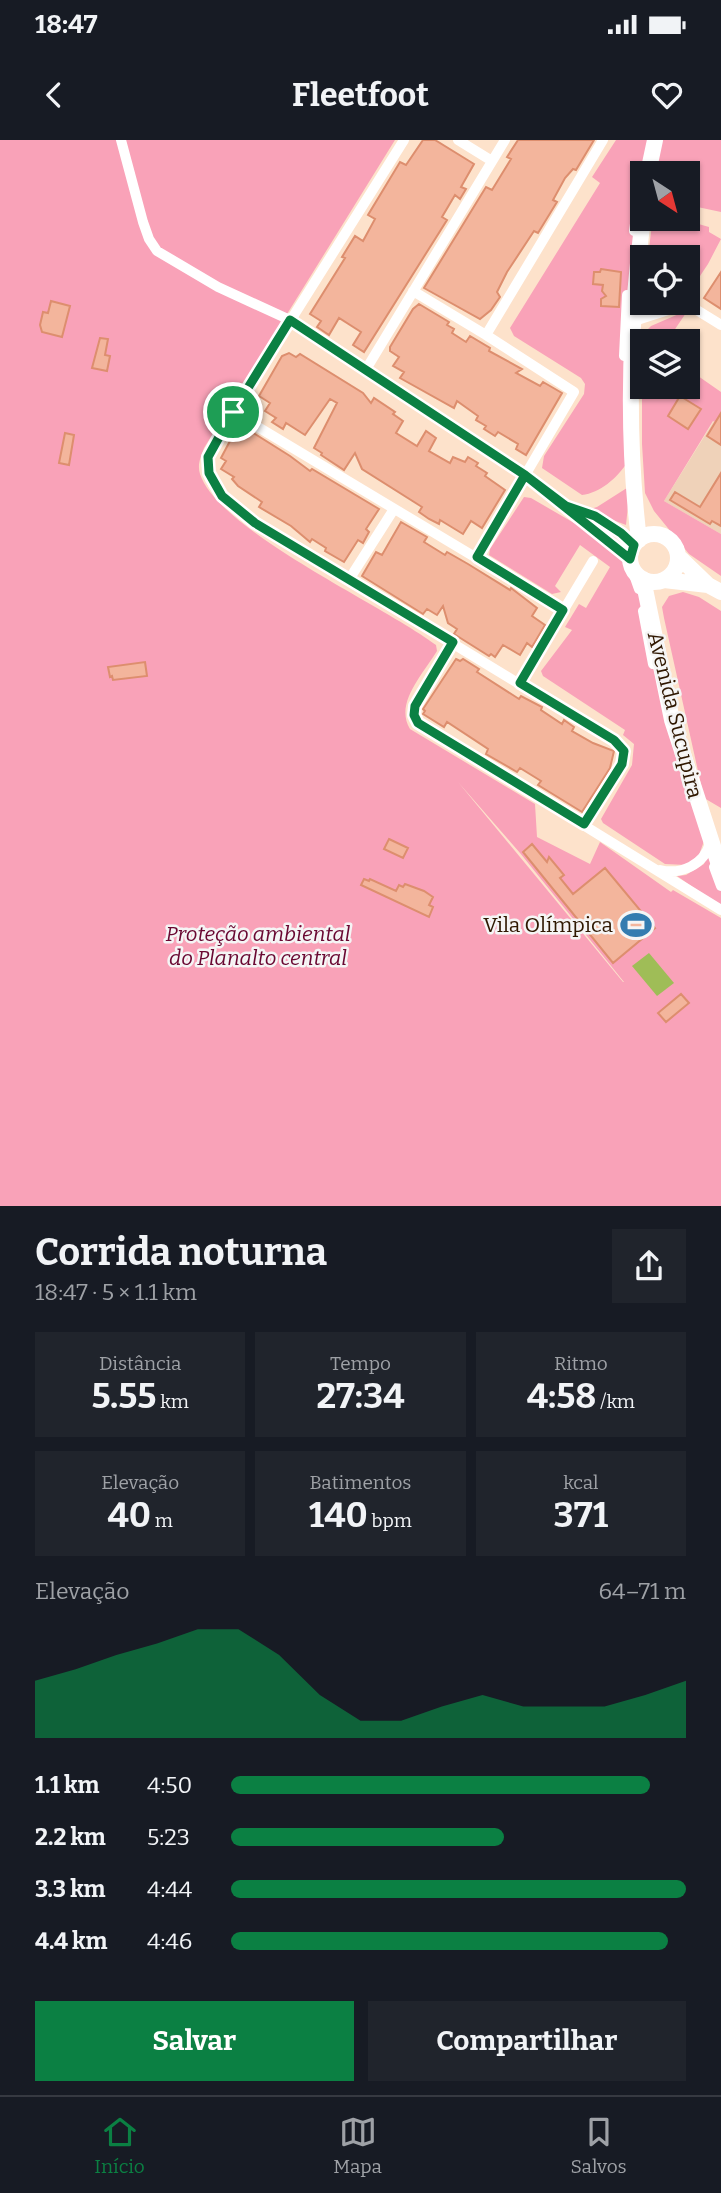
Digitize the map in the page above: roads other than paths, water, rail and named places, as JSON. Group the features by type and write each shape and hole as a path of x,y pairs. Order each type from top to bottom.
{"street":[{"path":"121,140 143,222 157,251 218,287 290,320 525,475 566,506 595,516 621,533 633,550 645,629 663,712 721,886"},
{"path":"404,140 233,412 208,457 209,473 222,496 255,523 614,740 624,751 622,764 584,824"},
{"path":"458,140 492,161"},
{"path":"365,371 505,140"},
{"path":"486,335 603,140"},
{"path":"644,161 648,140"},
{"path":"651,161 655,140"},
{"path":"627,466 624,331 635,231"},
{"path":"642,231 631,322 629,382 634,572 656,580 714,588"},
{"path":"413,291 574,392 477,557"},
{"path":"631,322 687,304 721,325"},
{"path":"233,412 563,610"},
{"path":"633,490 657,535 671,541 678,556 714,588"},
{"path":"350,578 394,509"},
{"path":"633,550 657,535"},
{"path":"656,580 675,570 678,556"},
{"path":"520,683 593,561"},
{"name":"Avenida Sucupira","path":"656,580 647,597 672,720 709,847 721,871"},
{"path":"453,642 415,706 414,715 418,723 721,911"},
{"path":"655,869 673,873 686,869 700,861 709,847"}],"place":[{"name":"Vila Olímpica","path":"636,925"}],"park label":[{"name":"Proteção ambiental do Planalto central","path":"258,946"}]}
